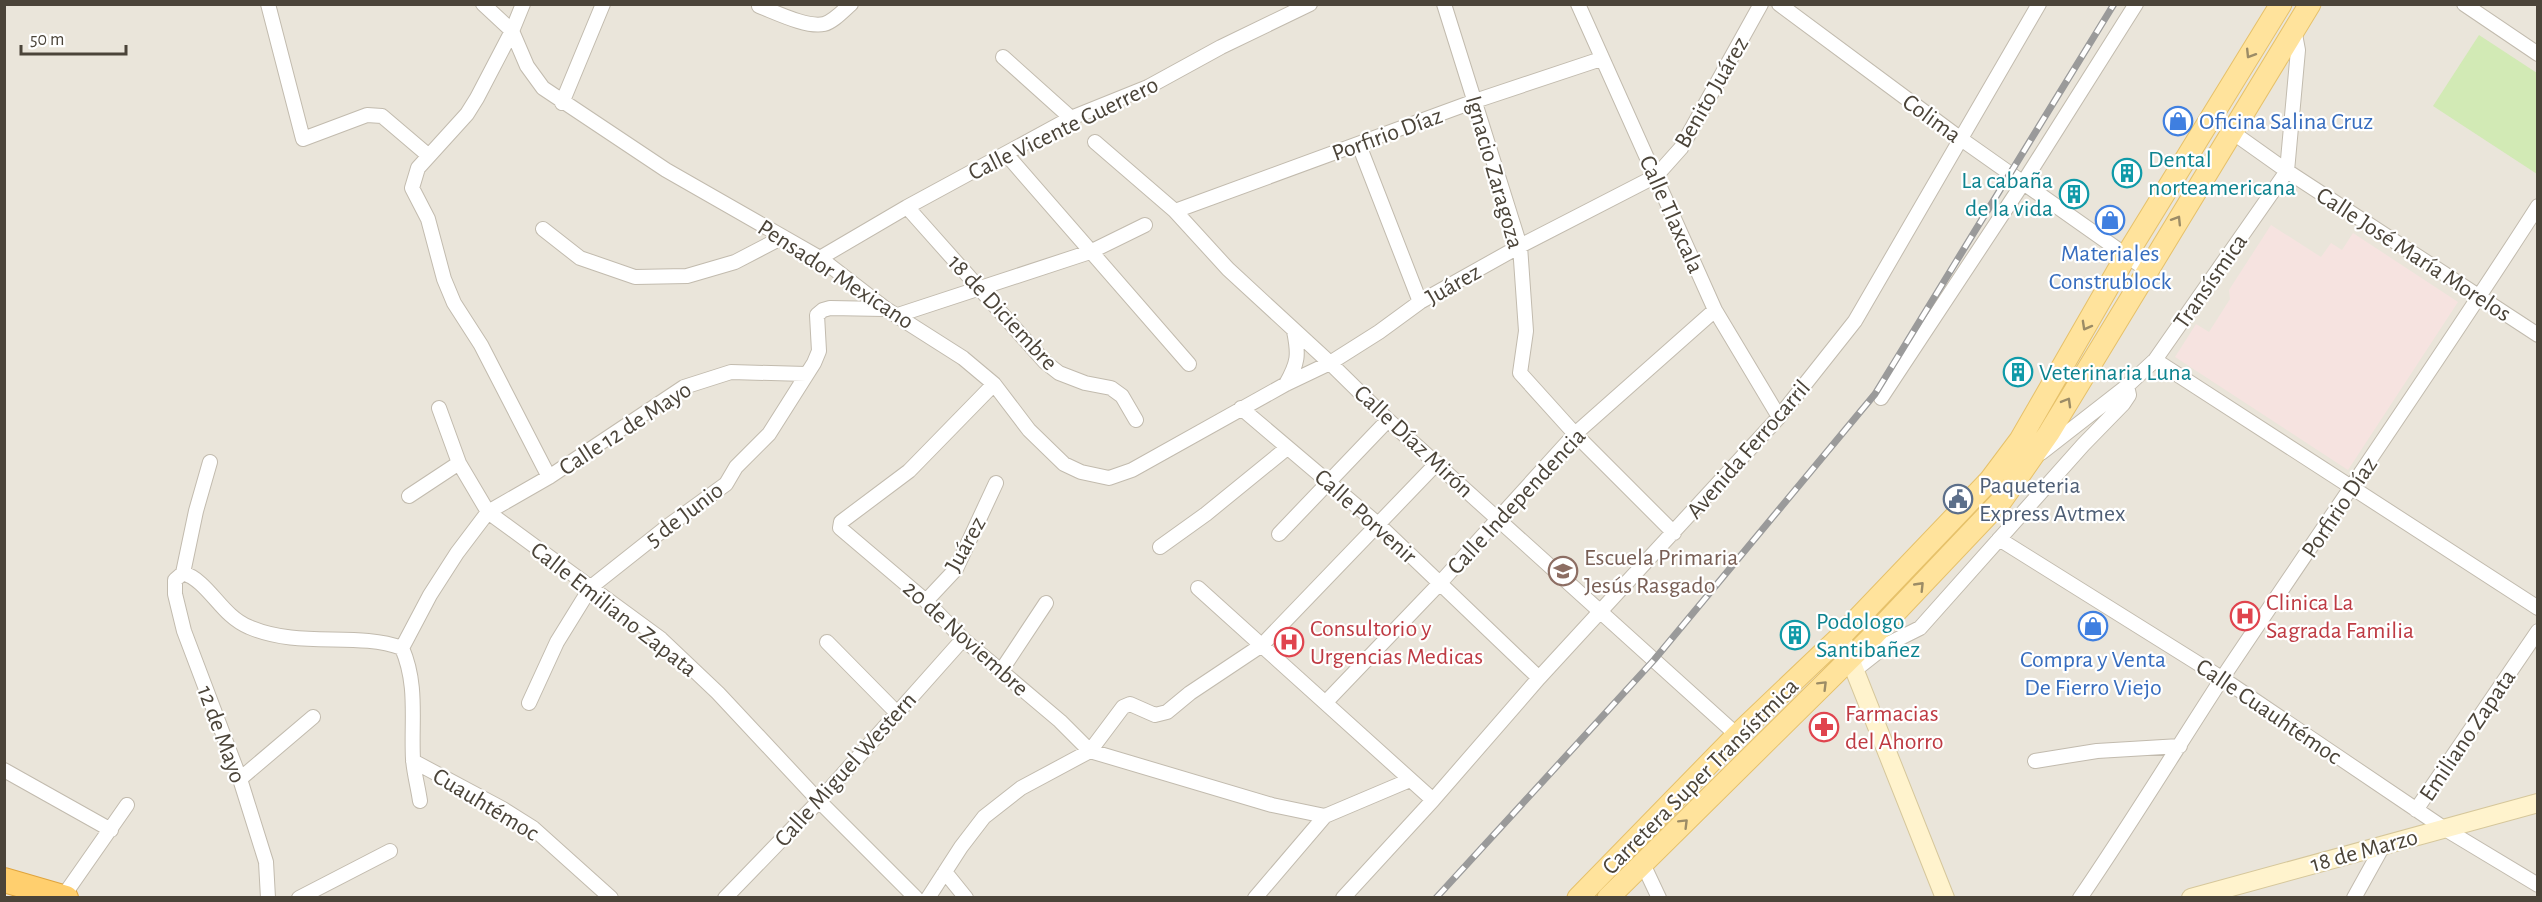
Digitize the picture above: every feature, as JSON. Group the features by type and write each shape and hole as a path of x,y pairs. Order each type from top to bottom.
{"highway":[{"path":"4,880 64,897"}],"main road":[{"name":"Carretera Super Transístmica","path":"1578,897 1737,735 1841,636 1990,480 2020,440 2126,256 2281,4"},
{"name":"Carretera Super Transístmica","path":"1608,897 1852,664 2002,500 2030,462 2310,4"},
{"path":"1841,636 1946,897"},
{"name":"18 de Marzo","path":"2192,897 2538,803"}],"street":[{"path":"268,4 303,139 367,115 382,116 429,156"},
{"path":"483,4 512,31"},
{"path":"523,4 512,31 477,98 467,114 418,168 412,188 428,219 444,279 454,303 481,345 549,477"},
{"path":"562,103 603,4"},
{"path":"759,6 790,18 826,24 851,4"},
{"name":"Calle Vicente Guerrero","path":"820,258 907,207 1071,118 1148,87 1221,46 1310,4"},
{"name":"Ignacio Zaragoza","path":"1444,4 1520,246 1526,331 1520,373 1575,434 1674,533"},
{"name":"Calle Tlaxcala","path":"1578,4 1715,310 1779,417"},
{"name":"Benito Juárez","path":"1656,176 1681,148 1761,4"},
{"name":"Colima","path":"1779,4 1961,140 2147,270"},
{"name":"Avenida Ferrocarril","path":"1343,897 1433,800 1539,678 1779,417 1855,321 2039,4"},
{"path":"1881,398 2136,4"},
{"path":"2464,4 2538,54"},
{"path":"2288,171 2298,50 2294,29"},
{"name":"Pensador Mexicano","path":"512,31 527,66 543,88 562,103 666,170 820,258 892,312 963,358 994,384 1029,430 1064,464 1081,472 1109,478"},
{"path":"1003,57 1071,118"},
{"name":"Porfirio Díaz","path":"1175,211 1475,101 1601,59"},
{"name":"Calle José María Morelos","path":"2232,132 2538,335"},
{"name":"Calle Díaz Mirón","path":"1095,142 1175,211 1228,269 1388,420 1737,735"},
{"path":"1359,145 1420,302"},
{"path":"1006,154 1190,364"},
{"name":"Transísmica","path":"2030,462 2127,386 2155,360 2288,171"},
{"name":"Juárez","path":"1109,478 1132,470 1241,408 1330,363 1379,332 1420,302 1520,246 1656,176"},
{"name":"Porfirio Díaz","path":"2080,897 2538,206"},
{"name":"18 de Diciembre","path":"907,207 1044,362 1059,373 1085,383 1112,388 1122,396 1136,420"},
{"path":"892,312 980,288 1090,252 1144,225"},
{"path":"543,229 580,258 635,277 687,276 735,262 783,237"},
{"name":"5 de Junio","path":"529,703 557,642 591,586 668,526 720,490 736,467 769,435 814,363 819,351 817,315 823,310 892,312"},
{"name":"Calle Independencia","path":"1326,702 1440,583 1575,434 1715,310"},
{"path":"1286,384 1296,365 1297,348 1294,331"},
{"path":"2155,360 2538,608"},
{"name":"Calle 12 de Mayo","path":"488,512 549,477 684,387 731,372 806,374"},
{"name":"20 de Noviembre","path":"994,384 909,471 841,522 840,528 926,601 963,639 1067,727 1090,751 1272,805 1325,816"},
{"name":"Transísmica","path":"1852,664 1920,628 2123,404 2129,395 2127,386"},
{"name":"Calle Emiliano Zapata","path":"439,408 459,463 488,512 661,639 916,897"},
{"name":"Calle Porvenir","path":"1241,408 1379,525 1539,678"},
{"path":"1279,534 1388,420"},
{"path":"1160,547 1206,514 1287,448"},
{"name":"12 de Mayo","path":"210,462 196,511 183,573 175,580 175,594 184,631 240,779 266,862 268,897"},
{"path":"409,496 459,463"},
{"path":"928,897 984,817 1020,789 1090,751 1123,706 1130,704 1155,715 1167,712 1190,693 1262,645 1437,463"},
{"name":"Juárez","path":"926,601 956,568 996,483"},
{"path":"402,648 435,586 488,512"},
{"name":"Calle Cuauhtémoc","path":"1999,539 2223,678 2416,810 2538,885"},
{"path":"183,573 194,577 224,611 248,627 299,640 387,643 402,648 410,665 413,688 413,761 420,801"},
{"path":"1198,588 1433,800"},
{"path":"1001,671 1046,603"},
{"name":"Emiliano Zapata","path":"2416,810 2538,631"},
{"name":"Calle Miguel Western","path":"725,897 819,801 963,639"},
{"path":"827,642 897,713"},
{"path":"240,779 313,717"},
{"path":"2035,761 2097,751 2180,746"},
{"name":"Cuauhtémoc","path":"413,761 503,809 533,828 594,892 611,897"},
{"path":"4,770 111,830"},
{"path":"1255,897 1325,816 1410,780"},
{"path":"64,897 127,805"},
{"path":"2354,897 2384,844"},
{"path":"298,897 390,851"},
{"path":"1643,864 1659,897"},
{"path":"945,872 966,897"}],"shaded area":[{"path":"5,5 2537,5 2537,897 5,897"},
{"path":"2271,225 2321,257 2331,243 2342,250 2353,233 2458,302 2348,470 2175,357 2196,324 2209,332 2230,299 2229,290"}],"green space":[{"path":"2479,35 2537,73 2537,174 2433,106"}],"railway":[{"path":"1436,898 1654,660 1875,394 2114,4"}],"place":[{"name":"Oficina Salina Cruz","path":"2178,121"},
{"name":"Dental norteamericana","path":"2127,173"},
{"name":"La cabaña de la vida","path":"2074,194"},
{"name":"Materiales Construblock","path":"2110,220"},
{"name":"Veterinaria Luna","path":"2018,372"},
{"name":"Paqueteria Express Avtmex","path":"1958,499"},
{"name":"Escuela Primaria Jesús Rasgado","path":"1563,571"},
{"name":"Clinica La Sagrada Familia","path":"2245,616"},
{"name":"Compra y Venta De Fierro Viejo","path":"2093,626"},
{"name":"Podologo Santibañez","path":"1795,635"},
{"name":"Consultorio y Urgencias Medicas","path":"1289,642"},
{"name":"Farmacias del Ahorro","path":"1824,727"}]}
